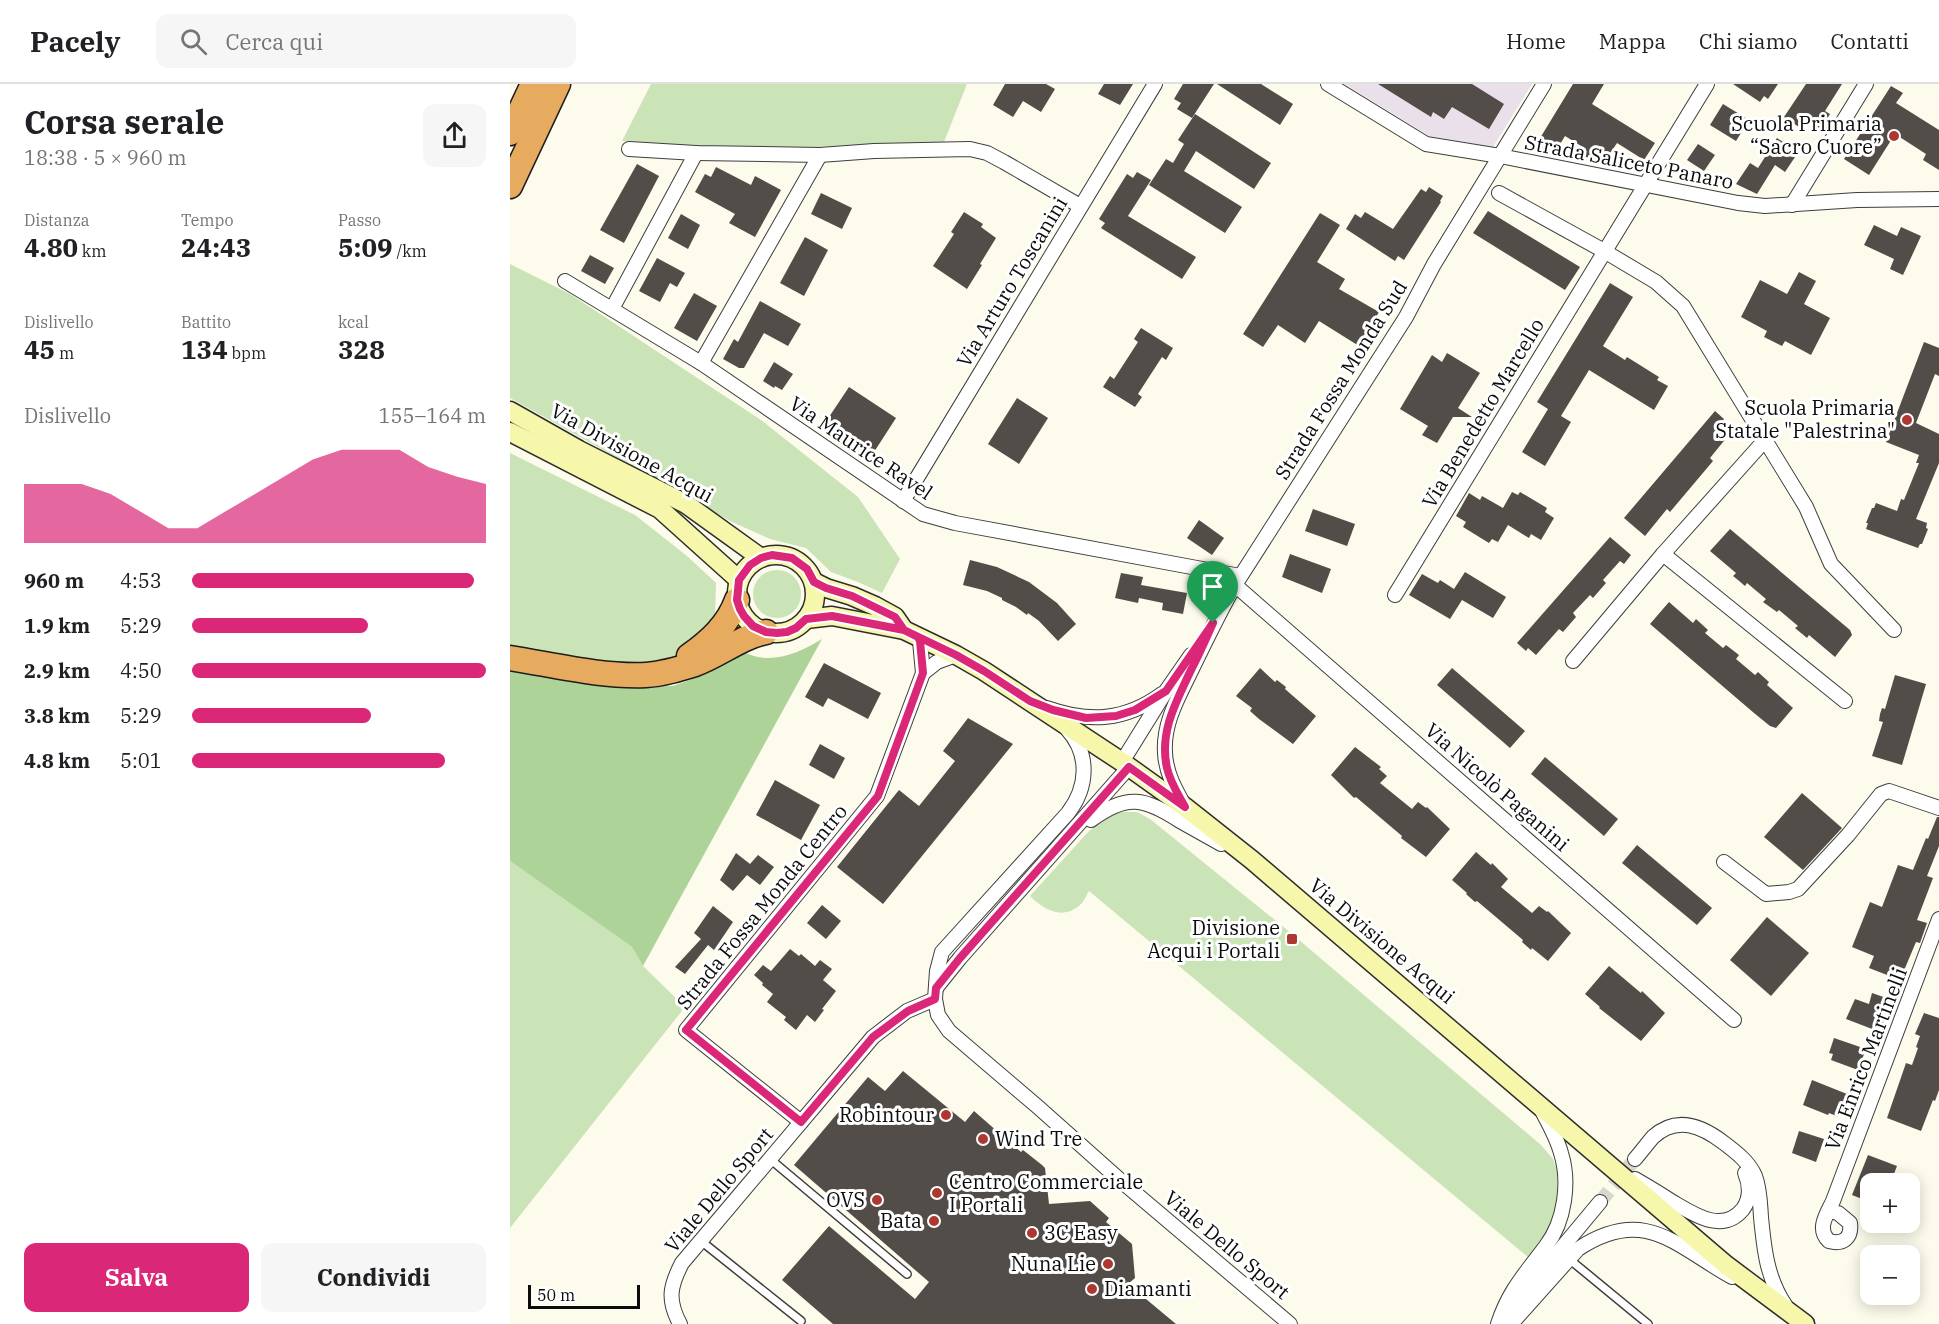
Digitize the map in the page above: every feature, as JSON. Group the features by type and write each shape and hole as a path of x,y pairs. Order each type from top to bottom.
{"highway":[{"path":"510,134 533,84"},
{"path":"510,186 558,84"},
{"path":"664,673 714,637 728,619 738,590"},
{"path":"510,658 600,672 647,675 664,673 696,663 753,634 766,632"}],"main road":[{"name":"Via Divisione Acqui","path":"510,411 579,450 686,504 761,558"},
{"name":"Via Divisione Acqui","path":"510,432 660,509 738,590"},
{"path":"772,555 792,558 807,569 814,582 816,594 811,612 796,628 787,632 766,632 748,621 740,609 738,590 750,565 761,558 772,555"},
{"name":"Via Divisione Acqui","path":"814,582 875,606 895,617 911,633"},
{"name":"Via Divisione Acqui","path":"806,619 832,616 911,633 984,671 1126,764 1252,860 1726,1265 1805,1324"}],"street":[{"name":"Via Arturo Toscanini","path":"903,501 1155,84"},
{"name":"Strada Saliceto Panaro","path":"1328,84 1350,90 1426,144 1500,156 1644,186 1765,206 1857,200 1939,199"},
{"name":"Strada Fossa Monda Sud","path":"1126,764 1166,691 1213,623 1406,317 1434,264 1544,84"},
{"name":"Via Benedetto Marcello","path":"1395,595 1707,84"},
{"path":"1792,205 1866,84"},
{"path":"629,149 696,153 820,155 874,151 970,150 987,153 1080,206"},
{"path":"612,309 696,153"},
{"path":"701,363 820,155"},
{"path":"1499,193 1656,282 1683,306 1806,507 1831,564 1894,630"},
{"name":"Via Maurice Ravel","path":"565,280 701,363 923,514 940,520 1238,580"},
{"path":"1573,661 1663,554 1765,440"},
{"path":"1663,554 1845,701"},
{"name":"Via Nicolò Paganini","path":"1238,580 1734,1020"},
{"name":"Strada Fossa Monda Sud","path":"1185,807 1167,770 1166,732 1181,691 1213,623"},
{"name":"Strada Fossa Monda Centro","path":"801,1122 686,1030 878,796 923,673 920,641 911,633"},
{"path":"923,673 937,662 956,655"},
{"path":"1030,701 1073,715 1101,718 1135,710 1166,691"},
{"name":"Viale Dello Sport","path":"1060,720 1074,736 1083,755 1080,794 1068,813 942,952 935,993 938,1015 949,1031 1290,1324"},
{"name":"Viale Dello Sport","path":"680,1324 673,1311 671,1294 674,1279 682,1263 873,1037 935,993 960,958 1070,835 1126,764"},
{"path":"1724,862 1766,894 1789,892 1798,889 1848,835 1881,794 1889,792 1939,808"},
{"name":"Viale Dello Sport","path":"1070,835 1105,810 1129,802 1146,802 1252,860"},
{"name":"Via Enrico Martinelli","path":"1828,1211 1939,919"},
{"path":"1500,1324 1513,1289 1548,1244 1564,1202 1564,1171 1561,1153 1538,1103"},
{"path":"1635,1159 1659,1133 1679,1125 1695,1126 1706,1130 1746,1162 1755,1176 1759,1194 1766,1262 1775,1290 1789,1312"},
{"path":"1614,1167 1698,1216 1711,1221 1727,1220 1736,1215 1746,1204 1749,1184 1744,1170 1723,1142"},
{"path":"1500,1324 1600,1202"},
{"path":"1511,1324 1578,1249 1608,1234 1628,1231 1652,1232 1678,1243 1724,1273 1768,1295"}],"lane":[{"path":"770,1159 908,1274"},
{"path":"701,1241 801,1321"},
{"path":"1569,1259 1648,1324"}],"shaded area":[{"path":"1345,84 1532,84 1493,147 1429,136"}],"green space":[{"path":"651,84 967,84 944,142 819,147 704,147 622,141"},
{"path":"510,264 570,294 761,420 858,497 900,559 882,593 831,572 806,548 770,539 732,522 510,398"},
{"path":"510,453 635,515 687,556 716,583 715,615 720,621 693,646 675,658 639,668 510,650"},
{"path":"777,570 794,577 801,594 794,611 777,618 760,611 753,594 760,577"},
{"path":"822,639 643,966 632,947 510,861 510,670 624,687 673,686 703,675 744,652 764,658 774,658 794,653"},
{"path":"1114,812 1137,812 1150,819 1286,929 1541,1145 1553,1159 1557,1170 1557,1200 1550,1230 1529,1258 1089,891 1082,903 1062,913 1048,910 1030,896 1089,831"},
{"path":"510,861 632,947 643,966 685,1007 510,1228"}],"building":[{"path":"1005,84 1046,84 1055,89 1041,112 1023,101 1013,117 993,105"},
{"path":"1104,84 1133,84 1120,105 1098,94"},
{"path":"1183,84 1214,84 1192,118 1177,109 1181,103 1174,99"},
{"path":"1217,84 1261,84 1293,104 1280,125"},
{"path":"1378,84 1472,84 1504,104 1489,129 1452,107 1444,119 1433,112 1431,117"},
{"path":"1573,84 1604,84 1592,104 1655,143 1644,160 1617,143 1607,158 1603,156 1600,160 1581,156 1586,149 1565,136 1556,151 1534,148"},
{"path":"1733,84 1778,84 1768,99 1764,96 1760,102"},
{"path":"1806,84 1842,84 1825,111 1830,114 1820,130 1804,119 1799,127 1784,117"},
{"path":"1891,86 1903,93 1896,103 1939,130 1939,170 1923,160 1926,154 1895,134 1869,175 1844,159"},
{"path":"1723,104 1749,120 1736,141 1710,125"},
{"path":"1195,114 1271,163 1254,189 1196,151 1184,171 1242,207 1225,233 1149,185 1166,159 1173,163 1184,144 1178,140"},
{"path":"1777,138 1788,145 1786,148 1797,154 1785,172 1775,165 1757,194 1736,184 1750,163 1758,168"},
{"path":"1698,144 1715,155 1704,171 1687,160"},
{"path":"637,164 659,176 624,243 600,230"},
{"path":"716,167 751,185 755,176 781,190 755,237 729,223 735,214 695,192 705,174 711,177"},
{"path":"1137,172 1151,180 1128,216 1196,257 1182,279 1101,228 1105,223 1099,219 1127,174 1133,178"},
{"path":"1429,187 1443,196 1441,202 1404,260 1398,256 1395,261 1346,229 1355,214 1361,218 1365,212 1393,229 1421,189 1426,192"},
{"path":"821,193 852,208 842,229 811,214"},
{"path":"1488,211 1580,267 1565,290 1473,233"},
{"path":"964,212 983,224 981,227 996,238 967,289 933,266 954,234 951,232"},
{"path":"1320,213 1340,225 1317,262 1345,279 1339,289 1379,312 1359,346 1319,321 1305,343 1278,325 1263,347 1243,334"},
{"path":"681,214 700,225 688,249 668,238"},
{"path":"1874,225 1897,236 1901,227 1921,236 1903,275 1890,269 1894,259 1864,245"},
{"path":"805,237 828,250 804,296 780,283"},
{"path":"590,255 614,268 605,284 581,271"},
{"path":"657,258 685,273 677,287 670,283 660,302 639,291"},
{"path":"1799,272 1816,281 1804,304 1830,318 1811,355 1785,341 1782,346 1764,337 1767,331 1741,317 1760,280 1787,294"},
{"path":"1610,283 1633,297 1603,346 1625,360 1627,357 1659,377 1657,380 1668,386 1654,410 1589,370 1561,416 1571,422 1545,466 1522,452 1548,409 1537,402"},
{"path":"694,293 717,306 697,341 674,328"},
{"path":"760,301 801,324 788,346 764,333 744,368 739,368 723,359 734,339 738,342"},
{"path":"1141,328 1173,348 1166,360 1162,357 1138,394 1142,397 1135,407 1103,387 1110,376 1114,379 1138,342 1134,339"},
{"path":"1924,342 1939,348 1939,376 1935,374 1916,423 1939,434 1939,463 1916,519 1927,523 1926,528 1928,529 1918,548 1866,529 1868,523 1866,523 1876,503 1897,511 1919,463 1916,463 1919,455 1886,442"},
{"path":"1447,353 1480,373 1458,408 1472,417 1453,417 1437,443 1422,435 1428,426 1400,409 1432,355 1442,362"},
{"path":"774,362 793,374 782,390 763,381"},
{"path":"849,387 896,418 874,452 827,420"},
{"path":"1017,398 1048,418 1019,464 988,444"},
{"path":"1715,411 1732,431 1710,458 1713,461 1670,512 1667,509 1645,536 1624,518"},
{"path":"1512,492 1518,495 1520,492 1547,508 1545,512 1554,518 1541,540 1531,534 1529,538 1508,525 1498,542 1492,539 1489,543 1463,527 1466,522 1456,516 1469,493 1480,500 1482,496 1503,508"},
{"path":"1313,509 1355,524 1347,546 1305,531"},
{"path":"1199,520 1224,538 1212,555 1187,538"},
{"path":"1730,529 1850,630 1852,635 1835,657 1809,635 1807,638 1795,628 1798,626 1779,610 1777,612 1763,602 1766,599 1747,583 1745,586 1733,576 1736,573 1710,551"},
{"path":"1610,537 1631,555 1624,564 1620,561 1603,580 1606,583 1593,598 1590,595 1573,613 1576,617 1563,632 1559,629 1536,655 1528,648 1526,651 1517,643"},
{"path":"1290,554 1331,569 1322,593 1282,577"},
{"path":"970,560 997,567 1029,582 1057,603 1076,624 1058,641 1028,613 1027,615 987,591 963,585"},
{"path":"1465,572 1506,597 1493,618 1462,600 1450,619 1409,595 1422,574 1438,583 1440,580 1454,589"},
{"path":"1121,573 1143,577 1141,585 1187,593 1183,614 1162,610 1163,603 1139,598 1138,603 1115,598"},
{"path":"1669,602 1693,623 1696,619 1708,630 1705,633 1723,648 1726,645 1739,655 1736,659 1755,675 1758,672 1769,682 1767,685 1793,708 1776,728 1754,713 1650,624"},
{"path":"824,663 881,693 868,719 828,698 823,707 805,697"},
{"path":"1260,668 1275,682 1277,680 1286,687 1285,689 1316,716 1293,744 1259,719 1250,711 1252,708 1236,696"},
{"path":"1452,668 1525,731 1510,748 1437,685"},
{"path":"1895,675 1926,684 1902,765 1872,756 1883,722 1879,721 1880,714 1882,708 1885,709"},
{"path":"968,718 1013,744 883,904 837,867 899,790 919,806 955,761 943,751"},
{"path":"820,744 845,758 834,779 809,765"},
{"path":"1355,747 1381,767 1379,769 1387,776 1380,783 1412,809 1418,802 1427,807 1450,829 1426,857 1401,838 1402,836 1356,797 1354,798 1331,775"},
{"path":"1545,757 1618,819 1604,836 1531,774"},
{"path":"775,780 820,805 801,840 756,815"},
{"path":"1802,793 1842,828 1803,870 1764,837"},
{"path":"1939,817 1939,846 1927,876 1933,878 1917,920 1927,923 1920,943 1916,942 1900,980 1869,968 1874,956 1852,947 1870,902 1882,907 1898,865 1913,870"},
{"path":"1637,845 1712,908 1697,925 1622,863"},
{"path":"1476,852 1491,865 1492,863 1508,879 1501,887 1532,913 1539,906 1548,911 1571,933 1548,961 1532,948 1531,950 1522,942 1523,940 1477,901 1475,902 1452,880"},
{"path":"736,853 750,864 758,855 774,867 760,885 747,875 733,891 720,880"},
{"path":"822,905 841,921 826,939 807,923"},
{"path":"713,906 733,922 714,950 708,945 685,974 675,967 701,939 694,933"},
{"path":"1767,917 1809,953 1771,996 1730,960"},
{"path":"790,949 799,956 801,954 815,966 820,960 832,969 823,980 836,991 815,1022 807,1015 796,1030 784,1020 786,1017 767,1002 773,994 754,975 763,965 771,971"},
{"path":"1609,966 1641,993 1642,991 1665,1013 1641,1041 1585,994"},
{"path":"1872,993 1892,1000 1880,1032 1846,1019 1855,999 1869,1004"},
{"path":"1924,1013 1939,1018 1939,1090 1921,1131 1887,1118 1906,1063 1912,1065 1918,1048 1916,1047 1920,1036 1915,1034"},
{"path":"1834,1038 1866,1049 1858,1070 1831,1060 1833,1054 1829,1053"},
{"name":"Centro Commerciale I Portali","path":"903,1071 965,1122 974,1111 1021,1152 1023,1150 1042,1165 1045,1168 1049,1204 1090,1201 1109,1218 1106,1222 1132,1244 1135,1278 1128,1284 1176,1324 833,1324 782,1280 829,1226 915,1299 929,1282 794,1165 868,1077 885,1091"},
{"path":"1812,1080 1847,1094 1839,1117 1803,1105"},
{"path":"1799,1131 1824,1139 1816,1162 1792,1153"},
{"path":"1868,1155 1897,1166 1894,1173 1861,1173"},
{"path":"1860,1175 1860,1198 1852,1195"}],"tunnel":[{"path":"1600,1202 1635,1159"}],"place":[{"name":"Scuola Primaria “Sacro Cuore”","path":"1894,136"},
{"name":"Scuola Primaria Statale \"Palestrina\"","path":"1907,420"},
{"name":"Divisione Acqui i Portali","path":"1292,939"},
{"name":"Robintour","path":"946,1115"},
{"name":"Wind Tre","path":"983,1139"},
{"name":"Centro Commerciale I Portali","path":"937,1193"},
{"name":"OVS","path":"877,1200"},
{"name":"Bata","path":"934,1221"},
{"name":"3C Easy","path":"1032,1233"},
{"name":"Nuna Lie","path":"1108,1264"},
{"name":"Diamanti","path":"1092,1289"}],"route":[{"path":"1213,623 1166,691 1156,699 1135,710 1116,716 1086,718 1053,710 1030,701 956,655 904,630 832,616 806,619 787,632 766,632 759,629 744,616 737,600 739,580 750,565 761,558 772,555 792,558 807,569 814,582 852,596 895,617 904,630 918,637 923,673 878,796 686,1030 801,1122 873,1037 908,1011 935,999 936,988 960,958 1129,767 1185,807 1167,770 1166,732 1170,716 1213,623"}]}
